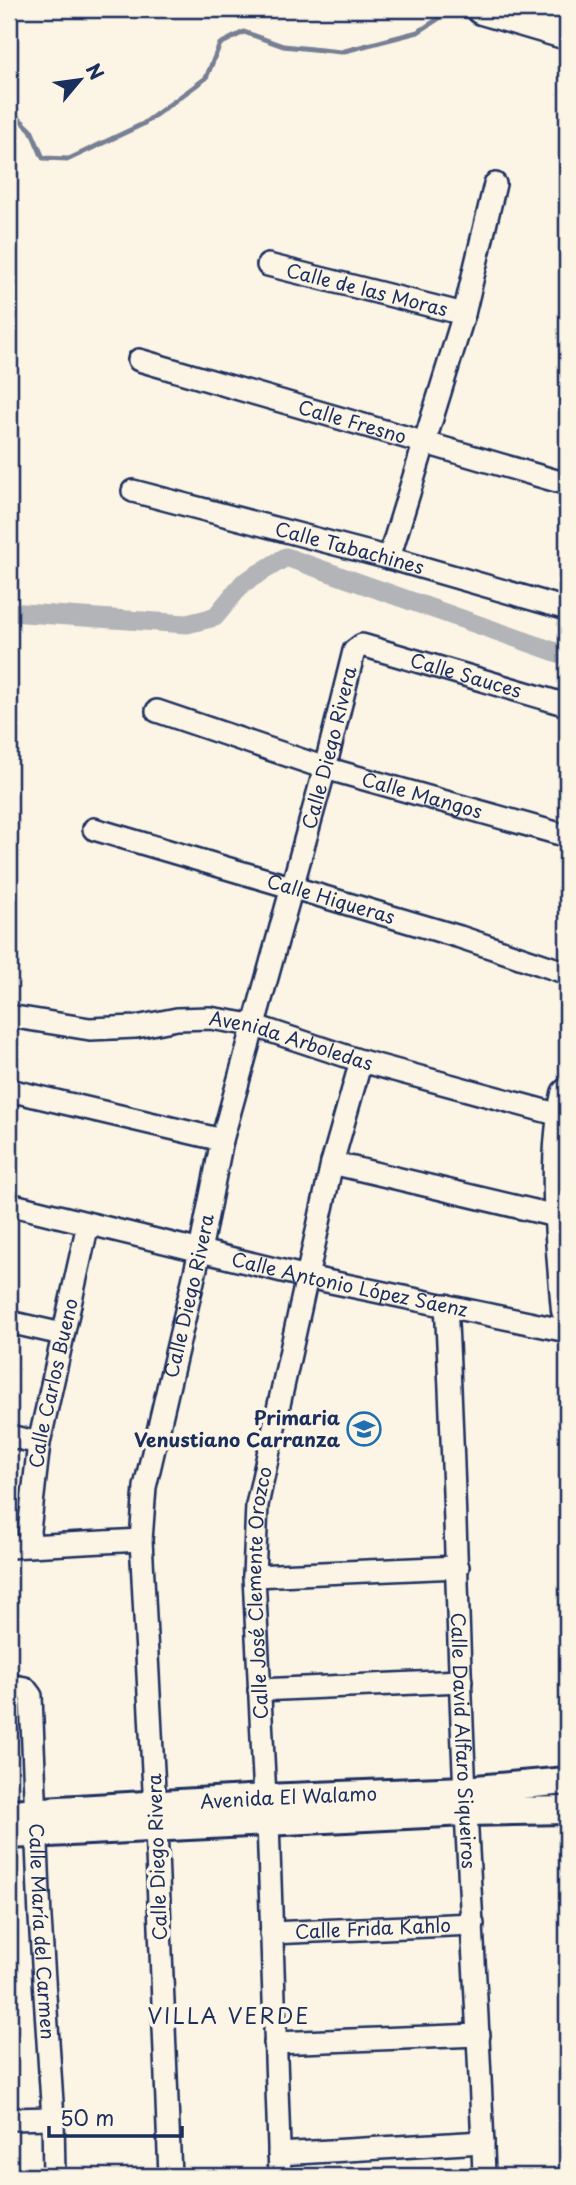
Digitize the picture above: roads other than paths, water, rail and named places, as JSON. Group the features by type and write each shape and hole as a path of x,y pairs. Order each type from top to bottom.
{"main road":[{"path":"482,9 567,34"},
{"path":"566,1109 560,1217 566,1294"}],"street":[{"path":"389,558 464,314 495,184"},
{"name":"Calle de las Moras","path":"268,265 464,314"},
{"name":"Calle Fresno","path":"139,360 567,484"},
{"name":"Calle Tabachines","path":"133,491 389,558 567,609"},
{"name":"Calle Sauces","path":"362,645 567,705"},
{"name":"Calle Diego Rivera","path":"170,2176 156,1816 141,1539 145,1487 200,1251 222,1140 325,768 354,651 362,645"},
{"name":"Calle Mangos","path":"157,711 325,768 567,836"},
{"name":"Calle Higueras","path":"94,829 460,937 567,973"},
{"name":"Avenida Arboledas","path":"9,1016 90,1029 136,1027 177,1019 210,1018 252,1025 361,1061 566,1109"},
{"name":"Calle José Clemente Orozco","path":"281,2176 254,1576 257,1505 332,1163 361,1061"},
{"path":"9,1090 222,1140"},
{"path":"332,1163 560,1217"},
{"name":"Calle Antonio López Sáenz","path":"9,1204 307,1277 567,1331"},
{"name":"Calle Carlos Bueno","path":"31,1545 29,1531 39,1443 88,1223"},
{"name":"Calle David Alfaro Siqueiros","path":"446,1305 465,1801 479,2035 484,2176"},
{"path":"9,1322 62,1334"},
{"path":"9,1436 39,1443"},
{"path":"9,1547 141,1539"},
{"path":"254,1576 458,1567"},
{"path":"259,1690 461,1681"},
{"name":"Calle María del Carmen","path":"17,1686 31,1696 54,2176"},
{"name":"Avenida El Walamo","path":"465,1801 567,1781"},
{"name":"Avenida El Walamo","path":"9,1813 37,1822 465,1801 567,1810"},
{"name":"Avenida El Walamo","path":"9,1835 37,1822"},
{"name":"Calle Frida Kahlo","path":"271,1933 473,1924"},
{"path":"275,2043 479,2035"},
{"path":"9,2119 53,2118"},
{"path":"279,2154 483,2142"}],"waterway":[{"path":"9,109 31,130 43,158 69,159 143,124 206,78 220,44 244,32 283,46 341,52 418,32 452,10"},
{"path":"9,612 187,624 215,617 243,583 286,557 567,656"}],"place":[{"name":"Primaria Venustiano Carranza","path":"364,1429"}],"district":[{"name":"VILLA VERDE","path":"229,2017"}]}
